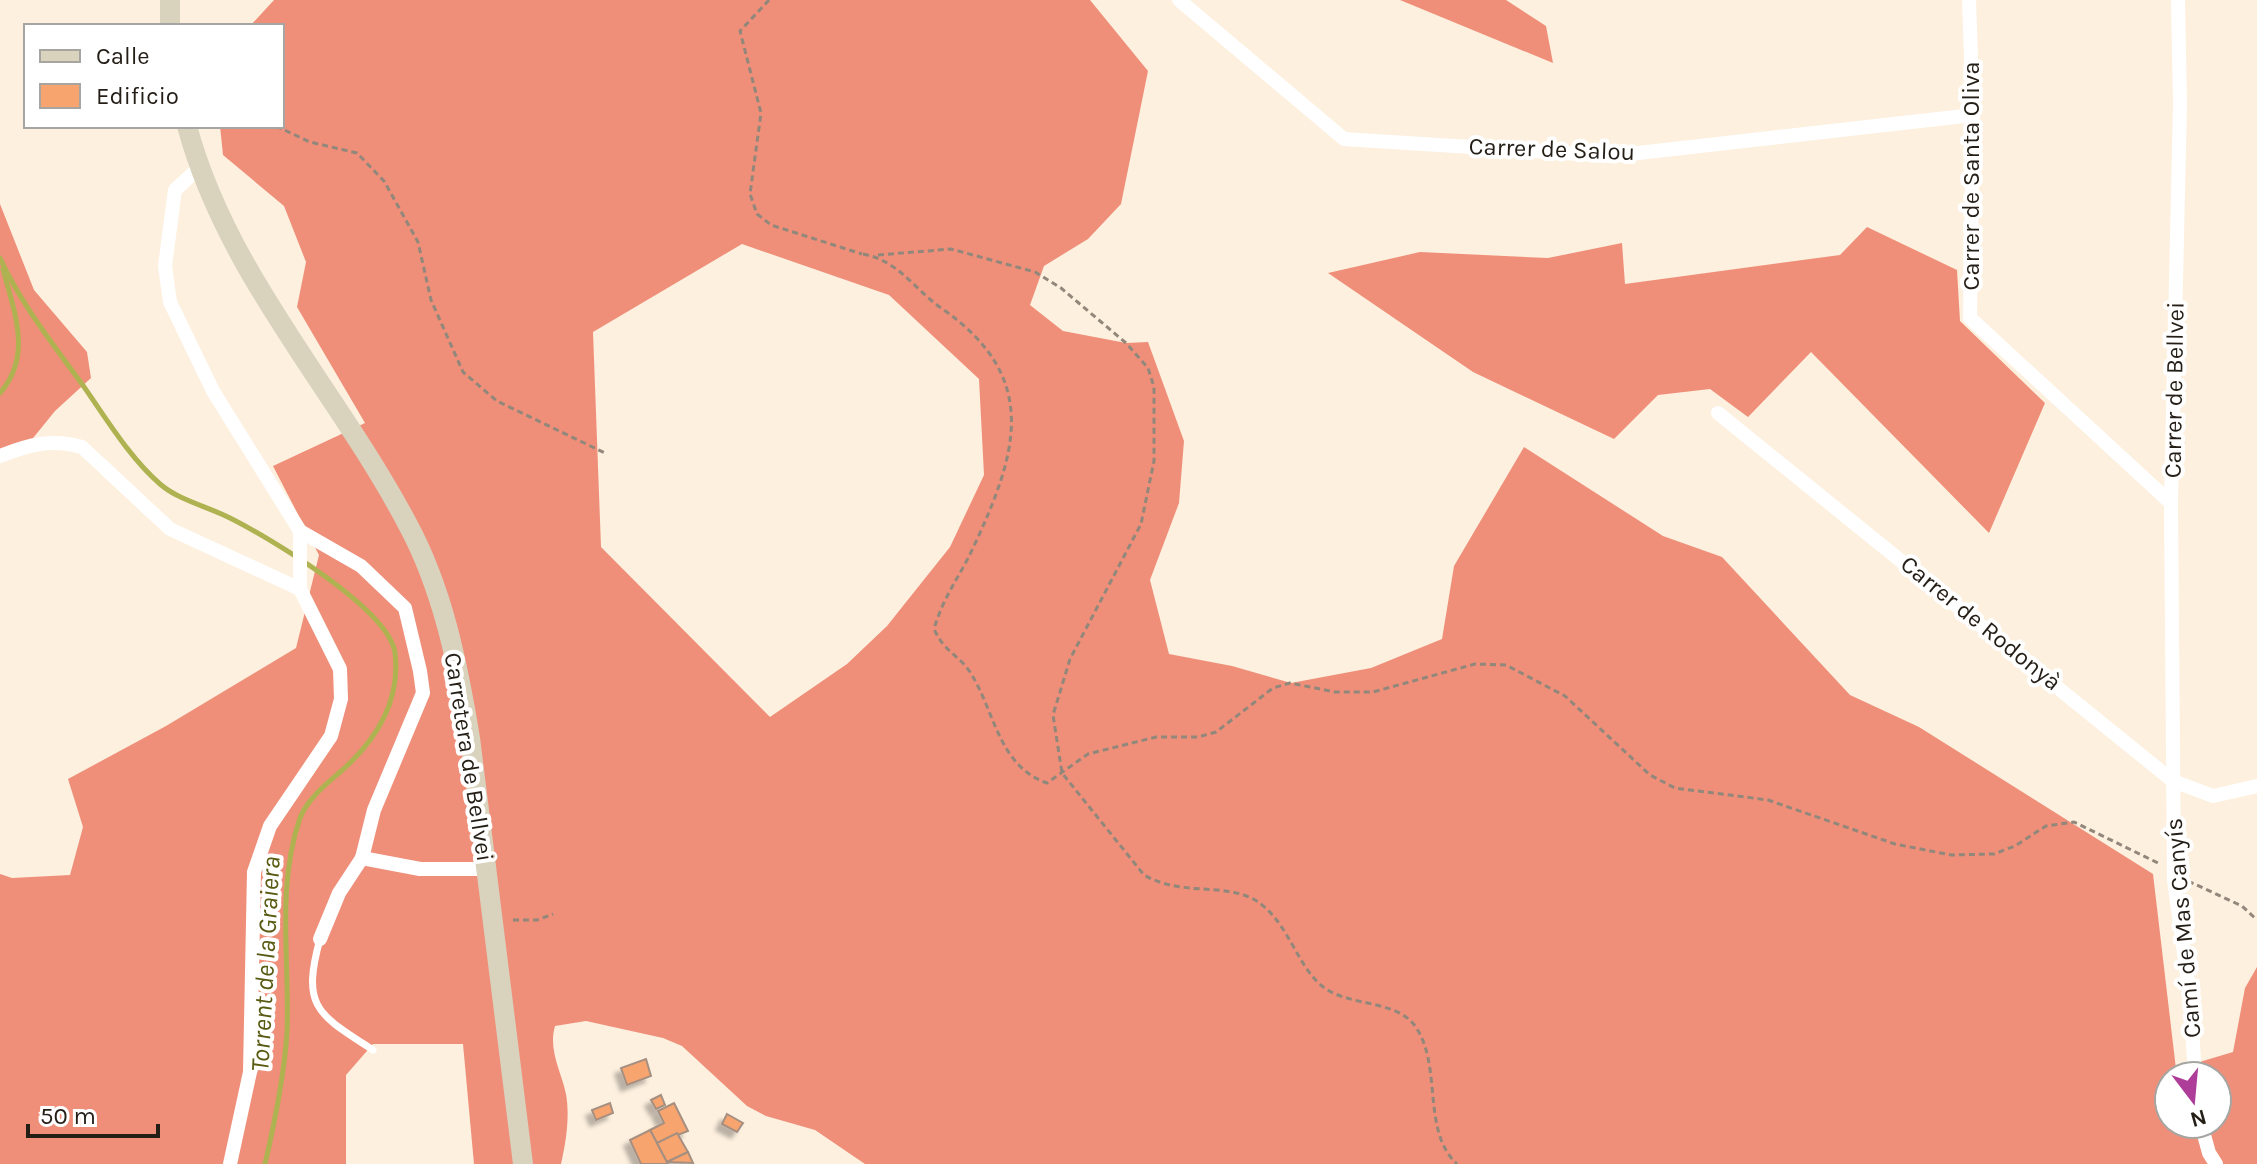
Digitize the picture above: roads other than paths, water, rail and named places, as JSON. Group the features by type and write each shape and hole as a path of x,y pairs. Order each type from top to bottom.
{"main road":[{"path":"170,0 170,24"},
{"name":"Carretera de Bellvei","path":"188,128 199,168 241,258 409,525 437,593 459,669 488,869 523,1164"}],"street":[{"name":"Carrer de Salou","path":"1179,0 1344,139 1612,156 1973,115"},
{"name":"Carrer de Santa Oliva","path":"1969,0 1973,115 1970,318 2171,503"},
{"name":"Carrer de Bellvei","path":"2173,781 2171,503 2179,120 2178,0"},
{"path":"199,168 175,190 165,266 170,302 213,391 300,531 300,589 333,649 340,669 341,699 331,736 270,826 254,872 250,1072 230,1164"},
{"name":"Carrer de Rodonyà","path":"1718,413 2173,781 2213,796 2257,786"},
{"path":"0,456 41,443 63,441 82,447 170,529 300,589"},
{"path":"300,531 361,566 405,608 423,693 374,810 362,858 339,893 320,939"},
{"name":"Camí de Mas Canyís","path":"2173,781 2174,880 2190,997 2194,1060"},
{"path":"362,858 420,869 488,869"},
{"path":"2205,1140 2216,1164"}],"lane":[{"path":"320,939 310,985 314,1000 324,1015 373,1050"}],"waterway":[{"name":"Torrent de la Graiera","path":"0,258 38,323 138,462 176,495 248,528 325,576 372,616 388,635 395,653 394,688 383,720 364,748 307,805 293,844 286,898 286,1049 265,1164"},
{"path":"0,393 10,379 18,348 16,317 3,269"}]}
